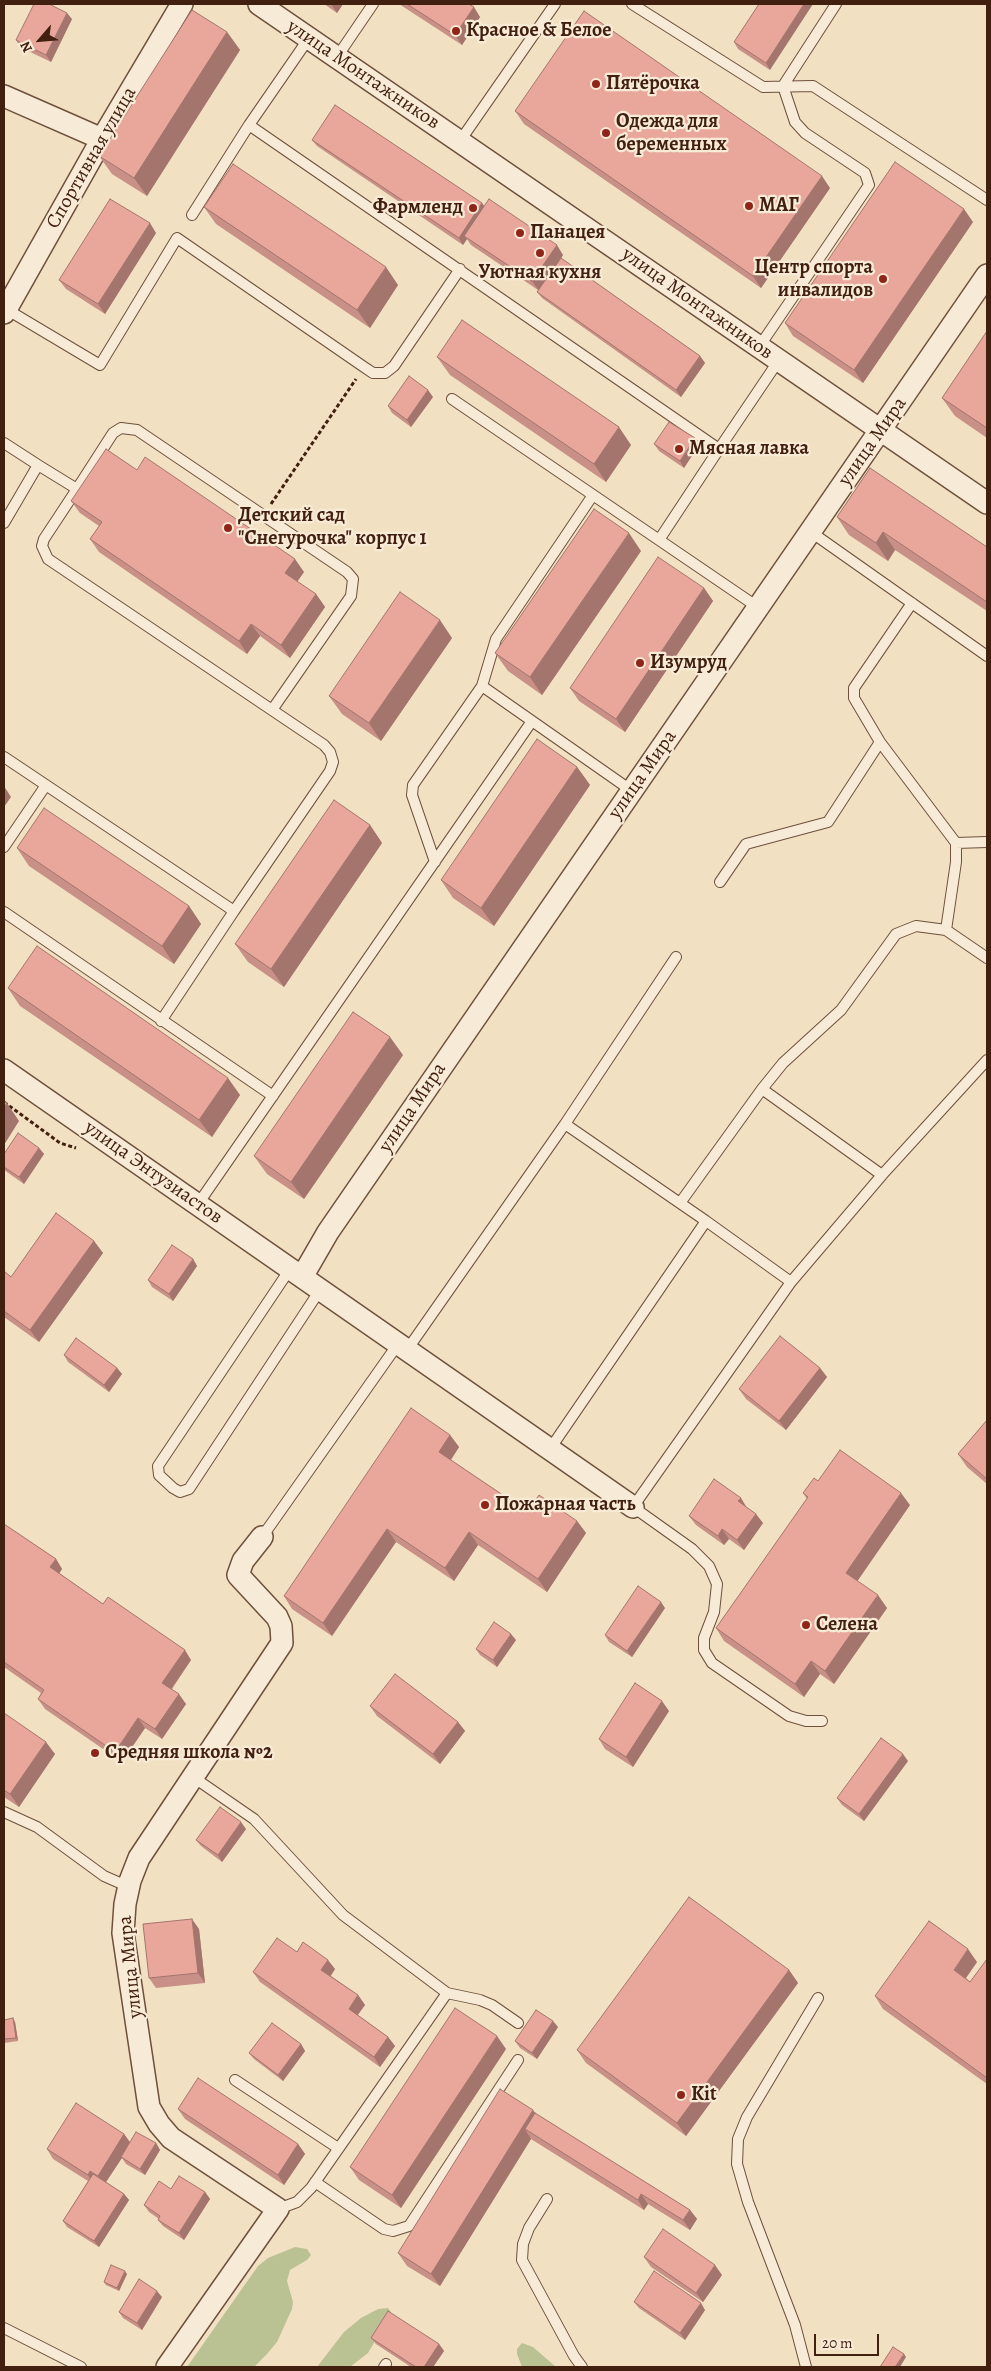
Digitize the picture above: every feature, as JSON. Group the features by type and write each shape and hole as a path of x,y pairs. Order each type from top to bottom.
{"street":[{"name":"Спортивная улица","path":"5,311 102,139 182,4"},
{"name":"улица Монтажников","path":"259,4 759,347 882,429 987,503"},
{"path":"4,96 102,139"},
{"name":"улица Мира","path":"296,1273 334,1224 987,275"},
{"name":"улица Энтузиастов","path":"4,1070 634,1507"},
{"name":"улица Мира","path":"262,1537 243,1562 238,1575 277,1617 282,1626 282,1643 139,1858 125,1904 123,1933 149,2107 158,2124 171,2138 278,2209"},
{"path":"167,2367 278,2209"}],"lane":[{"path":"337,57 373,4"},
{"path":"460,141 555,4"},
{"path":"632,4 763,87 812,86 987,200"},
{"path":"783,86 836,4"},
{"path":"192,215 249,125 309,38"},
{"path":"759,347 869,185 866,173 805,133 795,122 783,86"},
{"path":"249,125 719,449"},
{"path":"5,311 100,365 177,238 373,373 385,373 394,366 460,269"},
{"path":"659,540 779,360"},
{"path":"452,399 759,608"},
{"path":"161,1021 330,771 334,762 330,752 324,745 272,710 48,558 42,546 44,539 113,433 121,428 129,427 137,430 347,572 353,579 354,588 352,596 272,710"},
{"path":"4,443 77,489"},
{"path":"4,523 38,465"},
{"path":"435,862 412,795 413,785 482,686 496,639 592,495"},
{"path":"811,532 987,656"},
{"path":"912,603 854,688 854,698 880,742 956,843 956,862 946,930"},
{"path":"482,686 632,791"},
{"path":"198,1204 532,720"},
{"path":"720,882 746,844 828,822 880,742"},
{"path":"4,758 234,911"},
{"path":"4,847 46,785"},
{"path":"956,843 987,842"},
{"path":"5,916 273,1096"},
{"path":"680,1203 762,1089 784,1063 841,1010 896,934 916,926 946,930 987,958"},
{"path":"262,1537 565,1124 676,956"},
{"path":"822,1721 806,1721 789,1716 712,1663 704,1650 704,1638 714,1612 717,1584 709,1566 692,1549 634,1507 791,1282 882,1175 987,1060"},
{"path":"762,1089 882,1175"},
{"path":"565,1124 791,1282"},
{"path":"550,1449 706,1221"},
{"path":"296,1273 158,1466 159,1475 173,1488 180,1492 189,1489 320,1290"},
{"path":"193,1777 254,1819 343,1915 446,1993 480,2000 492,2005 518,2023"},
{"path":"4,1812 37,1827 104,1876 129,1887"},
{"path":"278,2209 297,2202 315,2182 446,1993"},
{"path":"806,2367 795,2325 748,2202 738,2164 738,2139 747,2117 818,1998"},
{"path":"315,2182 384,2229 393,2231 410,2226 518,2060"},
{"path":"235,2080 338,2148"},
{"path":"548,2199 529,2228 522,2244 522,2260 574,2356 582,2367"},
{"path":"4,2328 81,2367"}],"path":[{"path":"264,515 364,367"},
{"path":"4,1102 60,1143 85,1150"}],"green space":[{"path":"295,2247 307,2249 311,2255 307,2260 290,2270 287,2281 293,2302 292,2309 277,2342 267,2354 254,2367 187,2367 258,2266 268,2258"},
{"path":"388,2308 391,2312 390,2316 368,2353 350,2367 317,2367 344,2332 361,2318 378,2309"},
{"path":"522,2343 533,2347 556,2367 522,2367 517,2349"}],"building":[{"path":"34,4 49,4 67,13 46,55 16,40"},
{"name":"Красное & Белое","path":"407,4 469,4 474,7 455,35"},
{"path":"759,4 804,4 766,63 734,42"},
{"path":"192,10 227,32 134,178 99,156"},
{"path":"584,11 822,176 753,276 515,111"},
{"path":"335,105 482,203 459,238 312,140"},
{"name":"Центр спорта инвалидов","path":"895,162 964,209 854,370 785,323"},
{"path":"233,164 386,267 357,310 204,207"},
{"path":"110,199 150,223 98,304 59,280"},
{"path":"489,199 557,245 532,281 464,236"},
{"path":"561,258 700,356 676,390 537,292"},
{"path":"462,320 619,427 594,464 437,357"},
{"path":"987,331 987,428 942,398"},
{"path":"409,376 428,390 407,420 388,406"},
{"path":"669,422 695,438 680,461 654,444"},
{"path":"106,449 137,470 145,457 295,559 285,573 316,594 281,645 251,624 239,641 90,539 102,522 71,501"},
{"path":"870,468 987,547 987,602 883,532 876,543 837,517"},
{"path":"594,509 629,533 530,677 495,653"},
{"path":"658,557 704,588 616,719 570,688"},
{"path":"400,592 440,620 369,723 329,696"},
{"path":"537,739 577,767 481,908 441,880"},
{"path":"334,800 370,825 271,969 235,944"},
{"path":"44,808 189,906 162,946 17,848"},
{"path":"37,946 228,1078 199,1120 8,988"},
{"path":"353,1012 390,1037 291,1182 254,1156"},
{"path":"18,1133 39,1148 19,1177 4,1167 4,1154"},
{"path":"56,1213 94,1241 30,1330 4,1311 4,1271 11,1277"},
{"path":"172,1245 193,1259 169,1294 148,1280"},
{"path":"780,1336 820,1368 779,1421 739,1389"},
{"path":"76,1338 117,1368 104,1385 64,1355"},
{"path":"411,1408 450,1435 439,1452 528,1512 539,1495 577,1521 538,1579 469,1532 445,1568 387,1529 323,1623 284,1596"},
{"path":"987,1420 987,1479 958,1454"},
{"path":"840,1450 901,1493 846,1573 878,1595 825,1671 811,1661 795,1684 716,1628 808,1497 803,1493 814,1478 818,1481"},
{"path":"714,1479 741,1498 738,1501 756,1514 737,1540 722,1529 718,1536 689,1516"},
{"path":"4,1524 56,1559 50,1567 103,1604 108,1597 185,1650 162,1683 179,1694 155,1729 138,1718 115,1752 38,1699 44,1690 4,1662"},
{"path":"638,1586 661,1602 627,1651 605,1635"},
{"path":"494,1622 511,1634 493,1660 476,1649"},
{"path":"395,1674 458,1722 433,1754 370,1706"},
{"path":"635,1683 662,1701 626,1757 599,1739"},
{"path":"4,1713 46,1742 10,1794 4,1790"},
{"path":"881,1738 903,1754 859,1814 837,1798"},
{"path":"220,1807 241,1822 218,1855 196,1840"},
{"path":"689,1897 789,1970 677,2123 577,2050"},
{"path":"192,1919 198,1973 149,1978 143,1924"},
{"path":"929,1921 968,1949 954,1970 970,1982 987,1959 987,2078 875,1996"},
{"path":"277,1938 297,1952 303,1942 328,1960 321,1970 358,1995 349,2009 388,2037 374,2057 253,1972"},
{"path":"455,2008 497,2036 392,2195 350,2167"},
{"path":"536,2010 553,2021 532,2053 515,2041"},
{"path":"13,2018 16,2038 4,2039 4,2020"},
{"path":"272,2023 301,2044 278,2075 249,2053"},
{"path":"198,2078 298,2144 278,2175 178,2109"},
{"path":"500,2089 533,2110 431,2274 398,2253"},
{"path":"76,2103 124,2134 98,2176 90,2171 88,2175 47,2149"},
{"path":"535,2113 690,2210 683,2220 641,2194 638,2200 525,2129"},
{"path":"136,2132 156,2143 140,2169 121,2157"},
{"path":"93,2174 124,2194 94,2241 63,2221"},
{"path":"179,2176 205,2192 179,2233 158,2220 160,2216 144,2205 159,2181 171,2189"},
{"path":"663,2229 715,2265 696,2293 644,2257"},
{"path":"111,2265 125,2271 117,2288 104,2282"},
{"path":"654,2271 701,2303 680,2333 634,2302"},
{"path":"139,2279 157,2291 137,2323 119,2312"},
{"path":"388,2311 439,2344 424,2367 416,2367 371,2338"},
{"path":"893,2347 904,2354 895,2367 880,2367"}],"place":[{"name":"Красное & Белое","path":"456,31"},
{"name":"Пятёрочка","path":"596,84"},
{"name":"Одежда для беременных","path":"606,133"},
{"name":"МАГ","path":"749,206"},
{"name":"Фармленд","path":"473,208"},
{"name":"Панацея","path":"520,233"},
{"name":"Уютная кухня","path":"540,253"},
{"name":"Центр спорта инвалидов","path":"883,279"},
{"name":"Мясная лавка","path":"679,449"},
{"name":"Детский сад \"Снегурочка\" корпус 1","path":"228,528"},
{"name":"Изумруд","path":"640,663"},
{"name":"Пожарная часть","path":"485,1505"},
{"name":"Селена","path":"806,1625"},
{"name":"Средняя школа №2","path":"95,1753"},
{"name":"Kit","path":"681,2095"}]}
